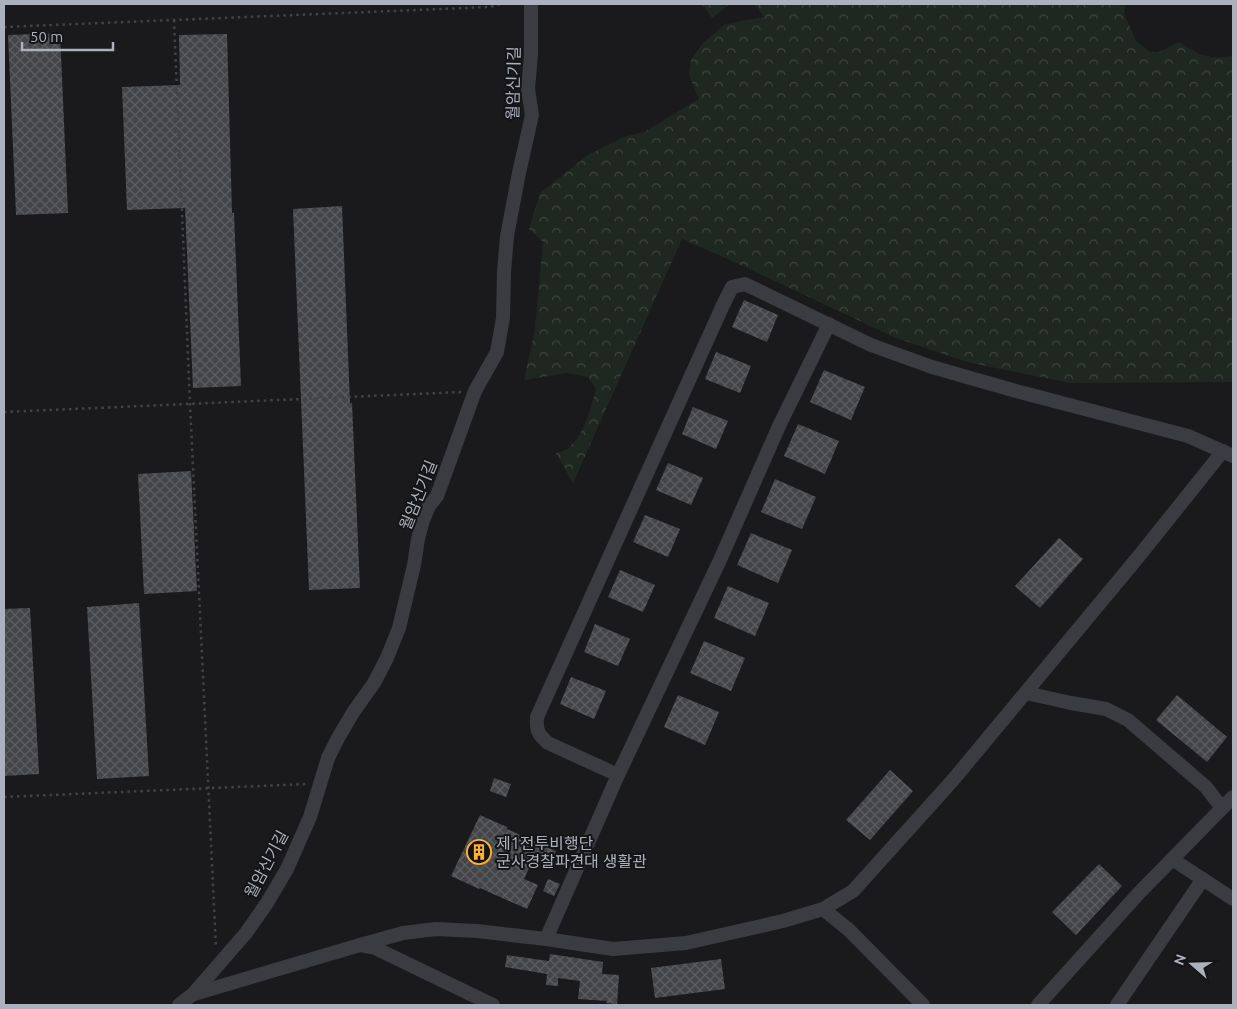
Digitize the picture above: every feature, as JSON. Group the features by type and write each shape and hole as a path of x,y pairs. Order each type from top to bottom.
{"street":[{"name":"월암신기길","path":"178,1005 194,994 246,933 287,869 310,817 328,758 354,711 374,684 387,658 399,628 423,520 429,506 437,496 475,392 497,352 503,318 507,236 532,115 528,89 531,55 531,4"},
{"path":"194,994 403,933 436,929 478,931 613,949 686,943 783,921 823,909 853,891 953,780 1139,556 1228,453 1188,436 932,367 871,345 745,284 732,287 537,717 536,729 541,737 618,775"},
{"path":"546,939 618,775 720,560 779,426 829,324"},
{"path":"1026,693 1106,709 1128,720 1206,787 1222,808"},
{"path":"1038,1005 1138,893 1233,797"},
{"path":"1172,859 1233,898"},
{"path":"1117,1005 1203,879"},
{"path":"823,909 849,930 923,1005"},
{"path":"360,945 375,948 494,1005"}],"path":[{"path":"4,27 489,7 500,4"},
{"path":"174,20 217,966"},
{"path":"4,412 475,392"},
{"path":"4,797 321,784"}],"green space":[{"path":"702,4 730,4 712,18"},
{"path":"754,4 1125,4 1124,14 1136,41 1150,52 1159,52 1179,42 1209,57 1231,56 1233,58 1233,382 1070,383 967,362 896,338 682,239 573,483 556,453 567,449 578,437 586,422 596,389 588,377 567,373 524,380 535,329 543,242 529,229 540,193 588,155 624,137 644,132 699,99 689,75 691,60 703,43 724,25 764,17"}],"building":[{"path":"60,33 68,213 16,215 8,35"},
{"path":"227,34 232,213 234,213 241,386 193,388 185,208 127,210 122,87 180,85 179,35"},
{"path":"342,206 360,588 309,590 293,209"},
{"path":"744,300 778,315 767,342 732,327"},
{"path":"716,352 751,366 740,393 705,379"},
{"path":"824,370 865,387 851,420 810,402"},
{"path":"693,407 728,421 716,449 682,434"},
{"path":"798,424 839,441 825,474 784,456"},
{"path":"668,463 703,478 691,505 656,490"},
{"path":"191,471 197,591 144,594 138,474"},
{"path":"775,479 816,497 802,529 761,512"},
{"path":"645,515 680,529 668,557 633,542"},
{"path":"751,533 792,550 778,583 737,565"},
{"path":"1059,538 1083,559 1040,608 1015,586"},
{"path":"620,570 655,585 643,612 608,597"},
{"path":"728,586 769,603 755,636 714,618"},
{"path":"139,603 149,776 97,779 87,607"},
{"path":"30,608 39,774 4,776 4,609"},
{"path":"595,624 630,639 618,666 584,652"},
{"path":"704,641 745,658 731,691 690,673"},
{"path":"571,677 606,691 594,719 560,704"},
{"path":"678,695 719,712 705,745 664,727"},
{"path":"1177,695 1227,737 1207,762 1156,720"},
{"path":"890,770 913,791 870,840 846,820"},
{"path":"494,778 511,784 506,797 490,791"},
{"path":"480,815 556,851 549,867 533,860 524,879 538,885 527,909 451,876"},
{"path":"1099,864 1122,886 1076,935 1052,912"},
{"path":"548,879 560,884 554,896 543,891"},
{"path":"550,954 603,962 602,974 619,975 617,1004 606,1003 607,1001 578,999 580,981 558,978 558,986 546,985 547,974 505,967 507,955 549,961"},
{"path":"721,959 725,989 655,998 651,968"}],"place":[{"name":"제1전투비행단 군사경찰파견대 생활관","path":"479,852"}]}
